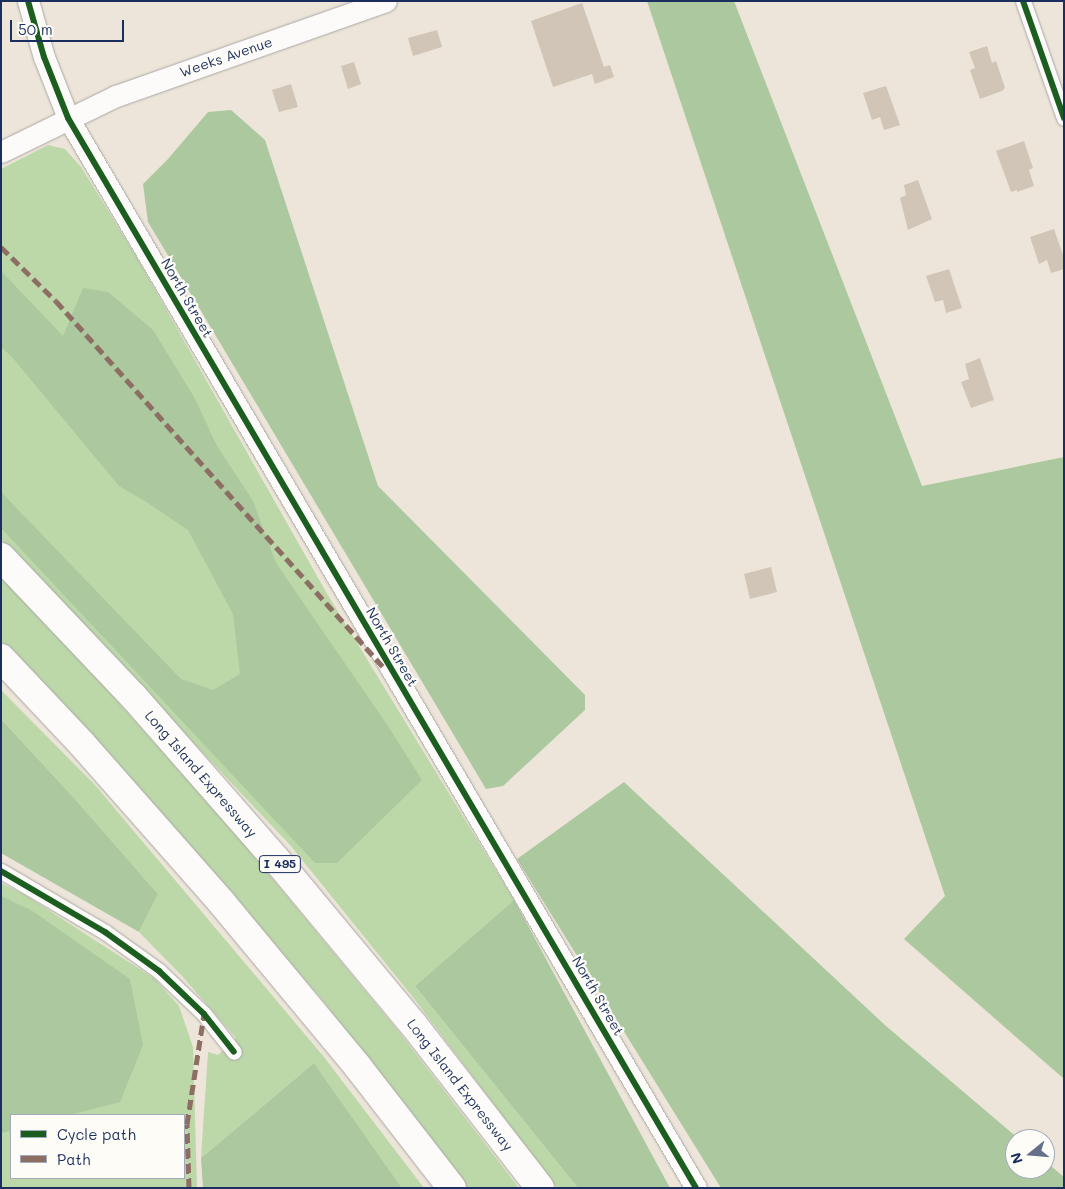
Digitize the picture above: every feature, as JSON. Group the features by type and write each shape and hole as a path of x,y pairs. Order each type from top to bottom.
{"highway":[{"name":"Long Island Expressway","path":"1,557 133,696 275,858 413,1024 540,1188"},
{"path":"1,658 82,744 222,903 358,1067 452,1188"}],"street":[{"name":"North Street","path":"28,1 44,57 68,118 696,1188"},
{"name":"Weeks Avenue","path":"68,118 116,96 386,1"},
{"path":"1023,1 1064,118"},
{"path":"1,152 68,118"},
{"path":"1,871 105,932 160,971 204,1014 234,1052"}],"green space":[{"path":"647,1 734,1 922,486 1064,457 1064,1079 904,939 945,896"},
{"path":"231,110 265,140 378,486 585,695 585,710 503,786 486,789 148,222 143,184 168,159 208,112"},
{"path":"48,145 65,149 81,167 136,256 326,592 514,900 415,986 578,1188 557,1188 412,996 290,845 1,539 1,169"},
{"path":"1,271 63,336 83,288 108,292 153,330 194,397 217,446 253,501 276,563 388,726 422,780 337,863 315,863 1,528 1,492 181,679 213,690 240,674 233,614 188,530 119,486 12,357 1,347"},
{"path":"1,576 67,644 242,842 399,1032 519,1188 468,1188 324,1002 152,803 1,641"},
{"path":"1,690 95,785 324,1057 424,1188 402,1188 314,1063 201,1158 208,1052 218,1055 236,1038 182,976 139,932 158,894 75,799 1,719"},
{"path":"1,719 75,799 158,894 139,932 1,853"},
{"path":"624,782 886,1026 1007,1129 1005,1129 1005,1179 1055,1179 1055,1169 1064,1177 1064,1188 721,1188 517,859"},
{"path":"1,883 25,895 155,979 179,1006 193,1047 197,1188 1,1188"},
{"path":"1,896 31,910 130,979 143,1045 120,1102 74,1114 10,1114 10,1131 1,1133"},
{"path":"514,900 670,1188 578,1188 415,986"},
{"path":"314,1063 402,1188 203,1188 201,1158"}],"building":[{"path":"582,3 604,67 610,65 614,77 595,84 592,74 553,87 531,21"},
{"path":"437,30 442,47 413,56 408,38"},
{"path":"987,46 992,63 996,61 1005,88 1002,91 980,99 970,70 975,68 969,52"},
{"path":"354,62 361,84 348,89 341,66"},
{"path":"291,84 298,107 279,112 272,90"},
{"path":"886,86 900,125 884,130 880,117 872,120 863,93"},
{"path":"1024,141 1033,168 1029,170 1034,186 1017,192 1017,190 1011,192 996,151"},
{"path":"918,180 932,219 908,230 900,198 906,195 904,185"},
{"path":"1054,229 1064,258 1064,269 1051,273 1047,260 1039,264 1030,237"},
{"path":"949,269 962,308 946,313 943,300 935,302 926,276"},
{"path":"980,358 994,400 971,408 961,382 969,379 965,364"},
{"path":"771,567 777,592 750,599 744,574"}],"marked path":[{"path":"1,247 56,301 386,670"},
{"path":"189,1188 187,1124 204,1014"}],"cycle path":[{"path":"28,1 44,57 68,118 696,1188"},
{"path":"1023,1 1064,118"},
{"path":"1,871 105,932 159,971 204,1014 234,1052"}]}
